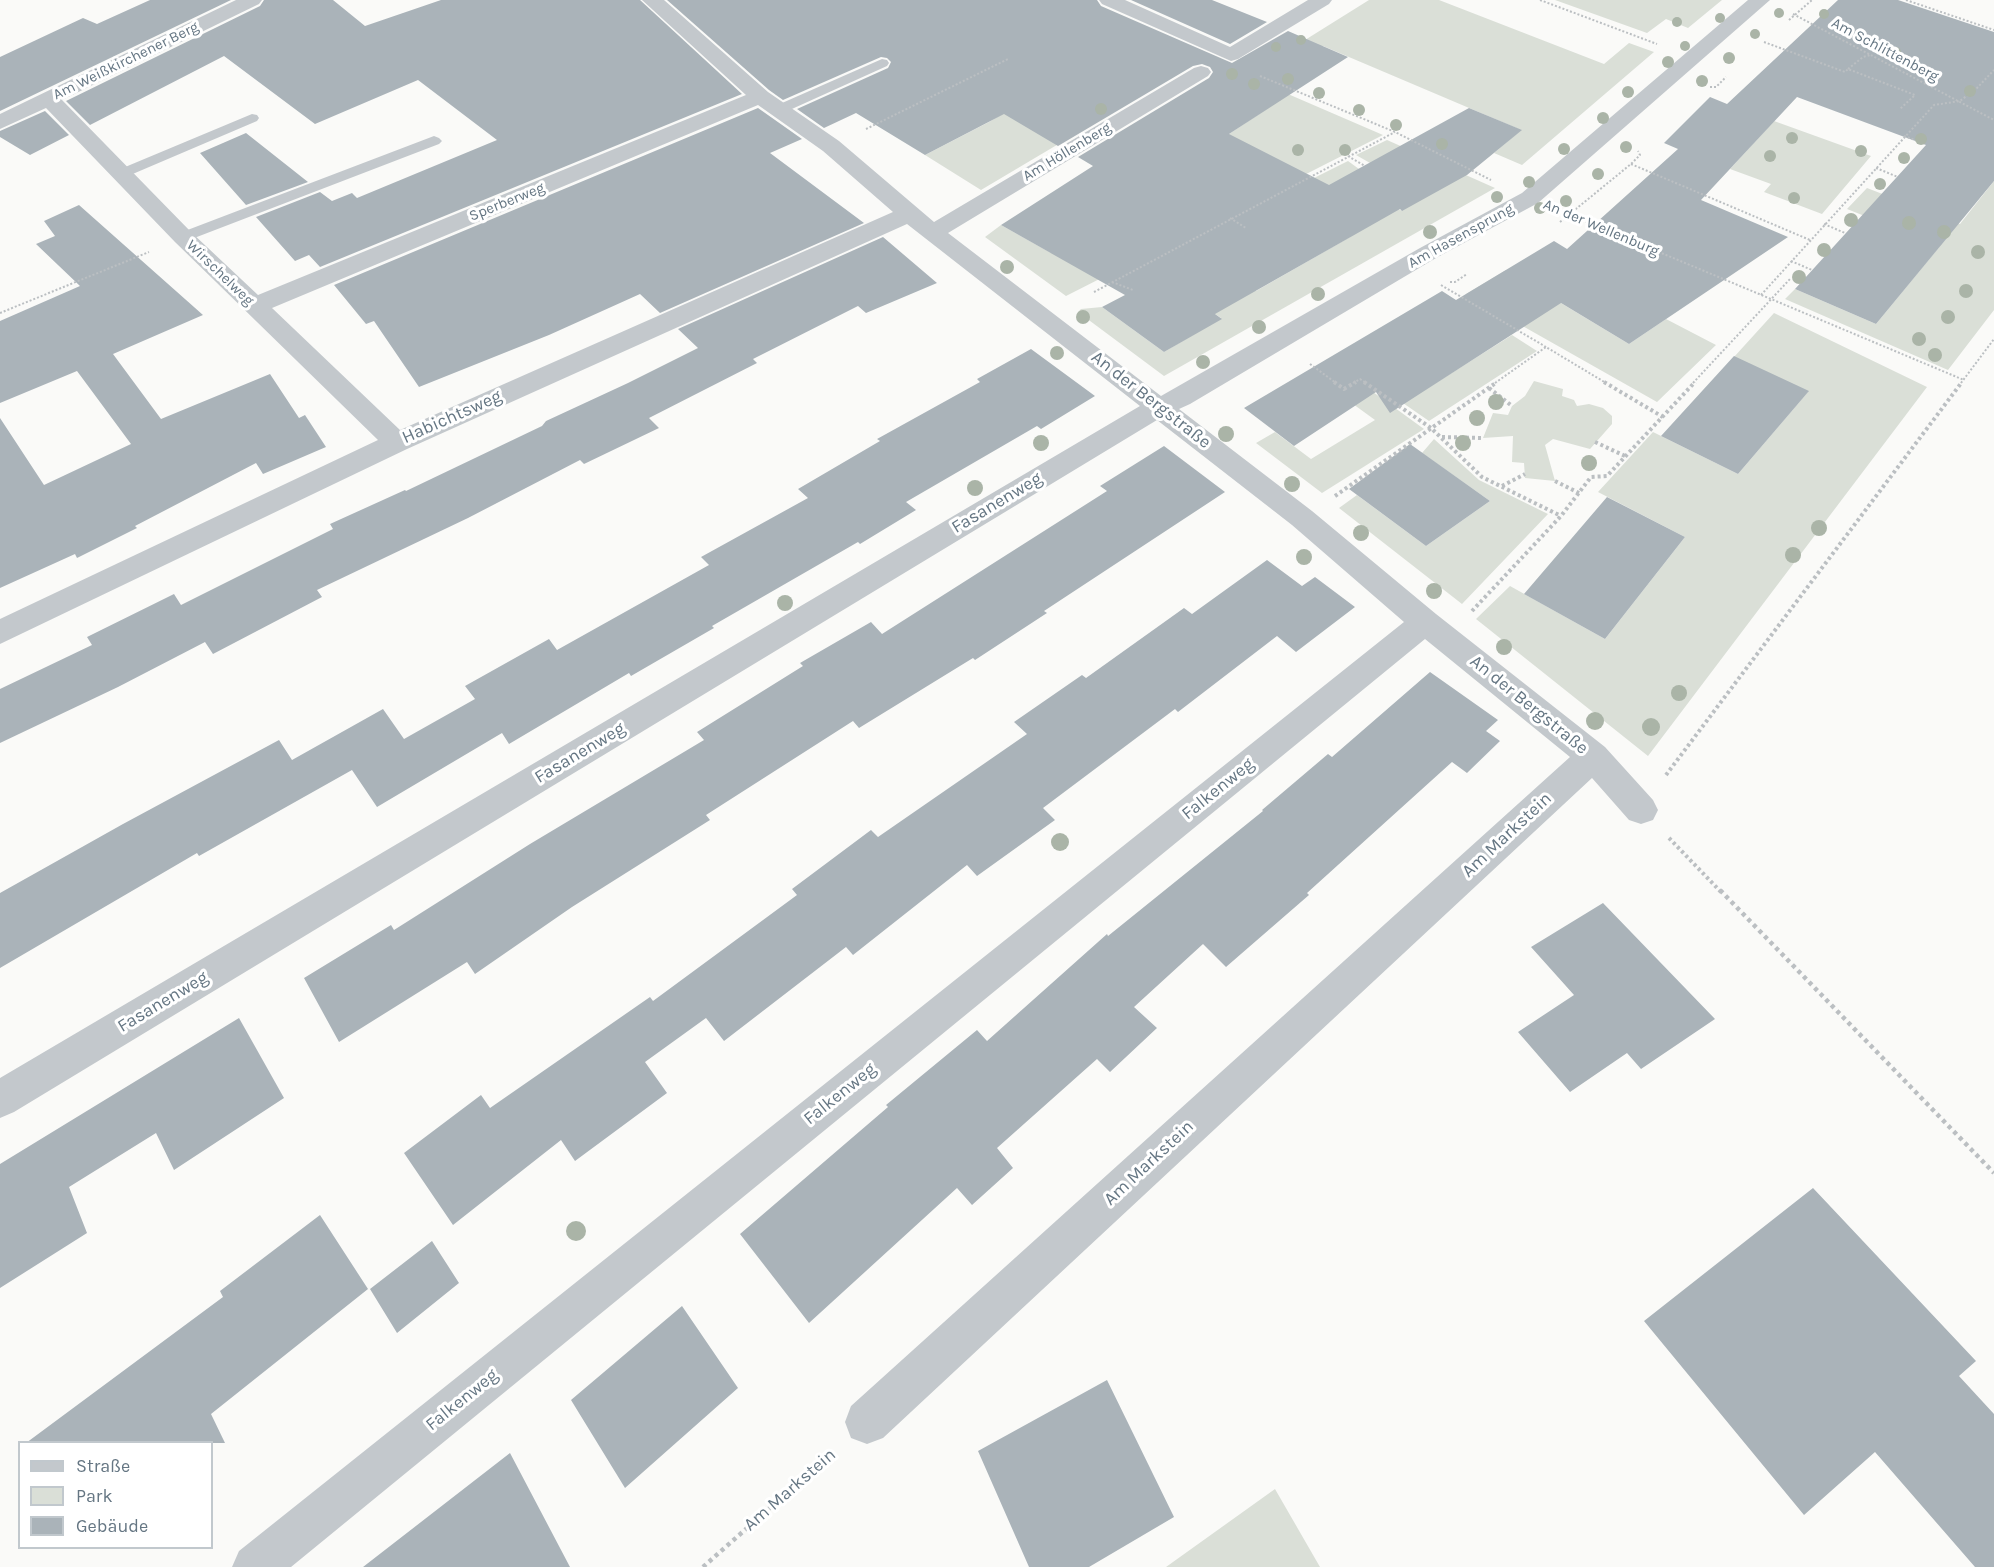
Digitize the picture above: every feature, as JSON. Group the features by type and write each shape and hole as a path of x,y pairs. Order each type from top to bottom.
{"street":[{"name":"Am Weißkirchener Berg","path":"0,122 252,0"},
{"name":"An der Bergstraße","path":"652,0 769,103 831,146 909,214 1302,518 1593,757 1641,810"},
{"path":"1109,0 1231,55 1322,0"},
{"name":"Am Hasensprung","path":"1160,406 1181,398 1428,253 1530,198 1760,0"},
{"name":"Am Höllenberg","path":"933,232 1201,72"},
{"name":"Wirschelweg","path":"49,99 123,172 183,237 397,442"},
{"name":"Sperberweg","path":"254,306 769,103"},
{"name":"Habichtsweg","path":"0,632 397,442 909,214"},
{"name":"Fasanenweg","path":"0,1099 1160,406"},
{"name":"Falkenweg","path":"255,1567 1425,621"},
{"name":"Am Markstein","path":"867,1422 1593,757"}],"lane":[{"path":"769,103 882,63"},
{"path":"123,172 252,118"},
{"path":"183,237 434,141"}],"path":[{"path":"1540,0 1658,44"},
{"path":"1906,0 1994,30"},
{"name":"Am Schlittenberg","path":"1785,10 1994,120"},
{"path":"1764,42 1844,74 1863,57 1872,55"},
{"path":"831,146 1008,59"},
{"path":"1848,69 1915,95 1900,109"},
{"path":"1761,294 1934,105 1960,101 1973,92 1994,70"},
{"name":"An der Wellenburg","path":"1253,73 1395,132 1530,198 1964,380"},
{"path":"1094,292 1395,132"},
{"path":"1904,136 1926,144"},
{"path":"1348,156 1365,166"},
{"path":"1631,164 1810,240"},
{"path":"1875,168 1898,177"},
{"path":"1712,205 1716,200"},
{"path":"1230,218 1246,228"},
{"path":"1824,224 1845,233"},
{"path":"0,314 183,237"},
{"path":"1791,261 1812,270"},
{"path":"1467,616 1561,516 1591,477 1606,476 1664,417 1790,279"},
{"path":"1111,282 1133,290"},
{"path":"1442,285 1664,417"},
{"path":"1994,339 1641,810 1994,1173"},
{"path":"1302,518 1546,347"},
{"path":"1310,364 1344,389 1360,379 1431,428 1482,477 1561,516"},
{"path":"1489,388 1512,406"},
{"path":"1440,437 1483,438"},
{"path":"1595,442 1626,456"},
{"path":"1501,487 1525,474"},
{"path":"1555,481 1579,494"},
{"name":"Am Markstein","path":"703,1567 867,1422"}],"green space":[{"path":"1369,0 1439,0 1604,64 1629,43 1654,52 1522,165 1494,153 1521,130 1323,46 1265,65"},
{"path":"1555,0 1722,0 1688,28 1666,19 1647,33"},
{"path":"1168,79 981,190 925,155 989,122 1047,87"},
{"path":"1281,91 1383,135 1066,296 985,237 1001,225 1051,253 1274,104"},
{"path":"1774,121 1871,156 1822,214 1764,192 1771,184 1730,169"},
{"path":"1387,140 1495,188 1164,376 1078,312 1081,309 1102,307 1164,352 1221,318 1159,276 1200,254 1256,291 1350,237 1240,215 1348,161 1359,169 1346,177 1402,211 1370,163 1356,155"},
{"path":"1994,181 1994,310 1948,370 1785,299 1795,289 1876,324 1940,246 1847,209 1867,188 1960,224"},
{"path":"1506,270 1629,344 1666,319 1716,345 1657,402 1466,294"},
{"path":"1774,313 1927,387 1648,756 1476,619 1510,586 1605,639 1685,537 1598,492 1653,432 1738,474 1808,392 1734,357"},
{"path":"1512,335 1537,351 1429,421 1358,372 1423,391"},
{"path":"1534,381 1563,389 1562,396 1574,400 1577,406 1589,404 1603,408 1612,416 1612,424 1590,449 1553,439 1545,445 1555,481 1525,478 1524,463 1512,462 1513,436 1483,438 1493,413 1508,415 1512,406 1525,396"},
{"path":"1362,384 1424,429 1322,493 1256,443 1275,432 1311,459 1375,420 1342,396"},
{"path":"1434,439 1479,480 1548,514 1462,604 1339,508 1357,495 1426,546 1490,501 1422,453"},
{"path":"1275,1489 1320,1567 1166,1567"}],"building":[{"path":"150,0 231,0 0,111 0,57 83,18 97,24"},
{"path":"264,0 333,0 365,26 441,0 640,0 742,94 320,267 309,255 295,261 256,217 320,192 332,201 352,193 357,198 497,140 418,80 315,124 224,56 90,125 66,101 260,6"},
{"path":"667,0 1097,0 1101,6 1232,63 1288,31 1348,57 1229,134 1329,185 1469,108 1522,130 1467,175 1402,211 1400,209 1215,314 1222,319 1164,352 1102,307 1125,295 1001,225 1093,166 1078,157 1209,78 1213,72 1210,67 1202,64 1193,66 1058,146 1004,114 925,155 856,113 824,128 797,109 888,68 891,62 887,58 881,57 783,100"},
{"path":"1131,0 1212,0 1267,22 1230,44"},
{"path":"1838,0 1898,0 1994,32 1994,181 1876,324 1795,289 1926,145 1797,97 1701,200 1788,237 1629,344 1561,303 1390,413 1376,392 1294,446 1244,408 1442,291 1456,300 1554,241 1567,249 1678,149 1664,143 1710,97 1727,104"},
{"path":"758,108 802,139 770,153 864,223 660,313 640,294 549,335 419,387 374,321 366,324 334,285"},
{"path":"45,111 69,135 30,155 0,137 0,131"},
{"path":"246,133 308,182 246,205 200,153"},
{"path":"79,205 203,315 113,354 161,419 270,374 299,418 305,415 326,447 263,474 256,463 77,558 75,554 0,588 0,418 44,485 131,444 77,371 0,403 0,321 80,286 36,244 55,236 44,221"},
{"path":"883,237 937,283 866,313 858,306 753,359 757,363 649,418 659,428 584,464 580,460 468,518 317,590 322,597 213,654 205,642 118,687 0,743 0,689 92,645 87,637 174,594 181,605 333,529 330,524 406,491 542,426 546,421 698,348 678,329"},
{"path":"1031,349 1095,396 1041,429 1037,426 906,502 916,510 860,544 858,542 712,626 714,628 631,676 629,673 509,744 502,733 377,807 352,770 199,856 197,853 0,968 0,893 279,740 292,760 383,709 404,739 475,699 465,686 549,639 557,650 709,565 701,557 808,498 798,489 880,441 877,439 980,382 977,379"},
{"path":"1734,356 1809,391 1738,474 1661,436"},
{"path":"1410,444 1490,501 1426,546 1349,489"},
{"path":"1164,446 1225,492 1044,611 1047,613 975,660 973,658 859,728 853,721 706,815 710,820 572,907 475,974 467,962 339,1042 304,978 391,925 394,930 530,844 704,740 697,732 803,666 800,663 871,622 882,634 1107,491 1100,486"},
{"path":"1607,497 1685,537 1605,639 1524,594"},
{"path":"1267,560 1302,586 1315,577 1355,607 1296,652 1277,636 1178,712 1175,709 1043,808 1055,820 977,876 967,865 853,955 846,947 724,1041 706,1018 645,1062 667,1093 575,1161 561,1140 453,1225 404,1153 481,1095 490,1108 650,997 653,1001 797,895 792,889 871,830 878,837 1027,734 1014,722 1082,675 1086,678 1184,608 1192,614"},
{"path":"1430,672 1498,720 1486,731 1500,741 1467,773 1452,762 1307,893 1309,895 1226,967 1203,944 1134,1007 1157,1028 1110,1072 1097,1059 997,1148 1013,1168 972,1205 957,1188 809,1323 740,1234 888,1107 886,1105 977,1030 987,1041 1107,934 1108,936 1263,811 1328,754 1332,757"},
{"path":"1603,903 1715,1019 1641,1069 1627,1053 1570,1092 1518,1032 1574,995 1531,947"},
{"path":"239,1018 284,1098 174,1170 156,1133 69,1187 87,1233 0,1288 0,1164"},
{"path":"1813,1188 1976,1361 1959,1376 1994,1414 1994,1567 1975,1567 1875,1452 1804,1515 1644,1321"},
{"path":"320,1215 368,1289 211,1414 225,1443 213,1443 213,1441 29,1441 223,1297 220,1291"},
{"path":"432,1241 459,1283 397,1333 370,1289"},
{"path":"682,1306 738,1388 625,1488 571,1400"},
{"path":"1107,1380 1174,1517 1089,1567 1029,1567 978,1451"},
{"path":"510,1453 570,1567 363,1567"}]}
